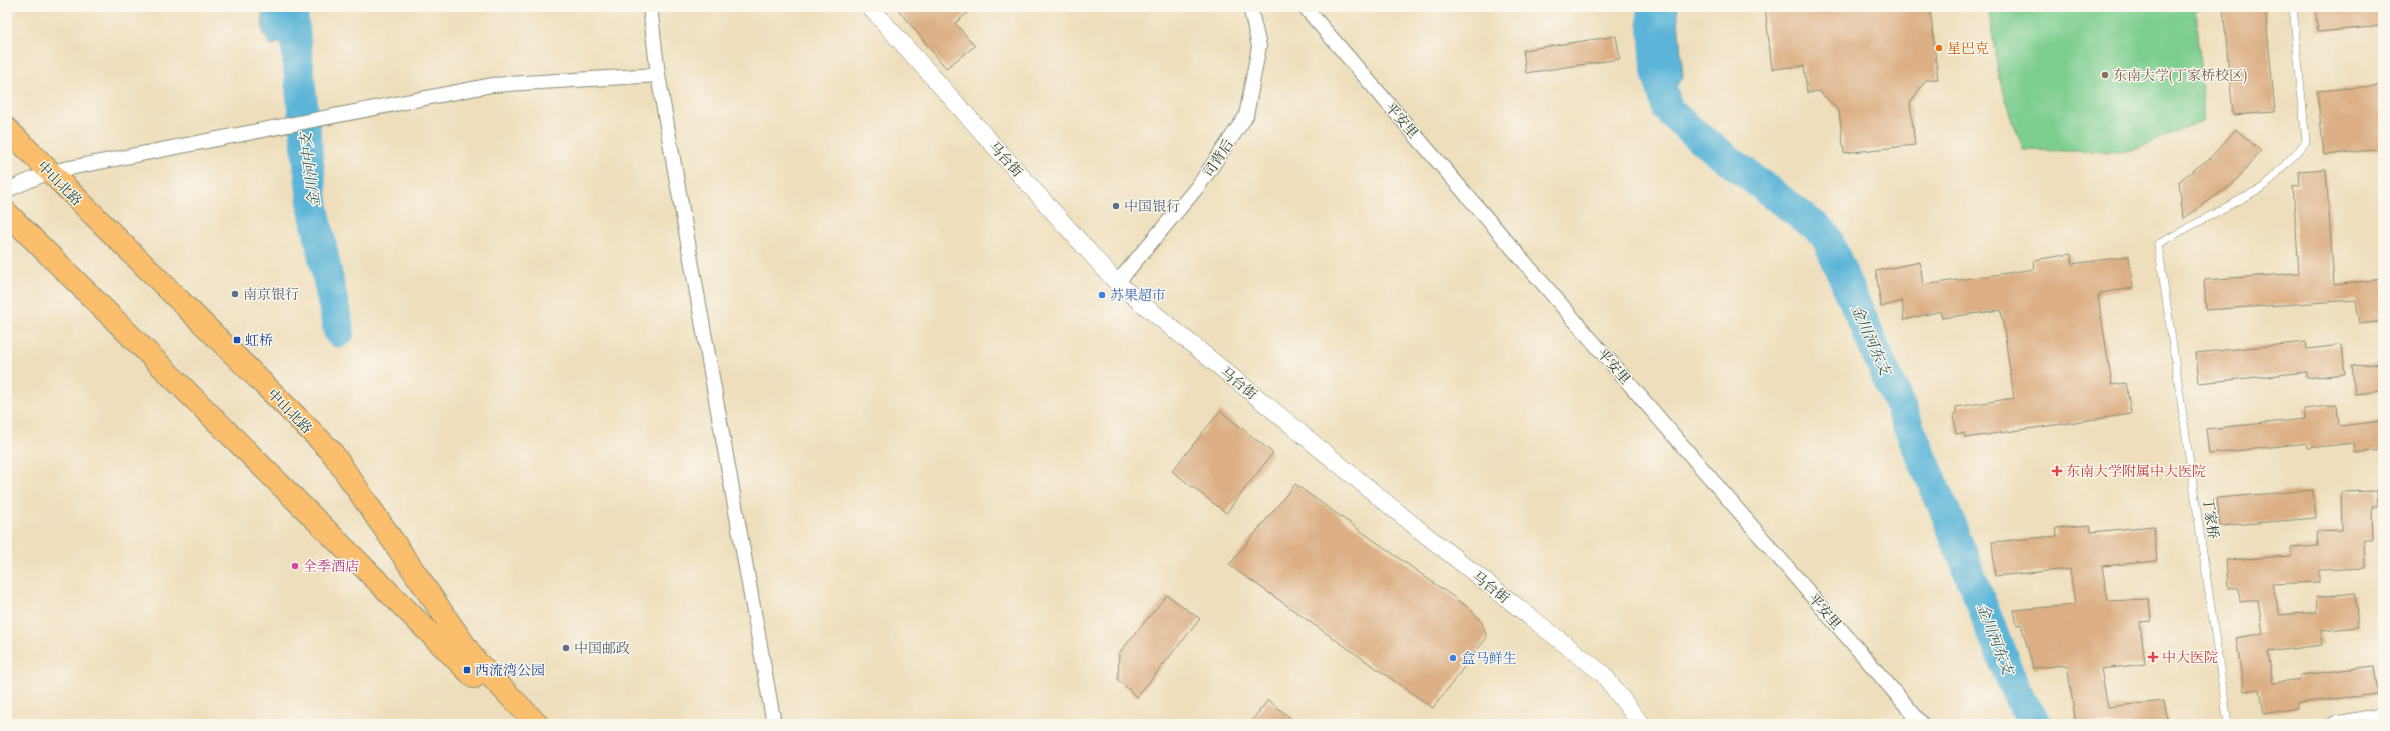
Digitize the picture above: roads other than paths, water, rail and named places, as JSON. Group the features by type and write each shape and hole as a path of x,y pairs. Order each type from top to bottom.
{"main road":[{"name":"中山北路","path":"7,129 331,451 475,660 537,724"},
{"path":"7,213 519,724"}],"street":[{"path":"650,7 658,76 774,724"},
{"name":"马台街","path":"870,7 1117,283 1422,532 1602,674 1641,724"},
{"name":"司背后","path":"1117,283 1199,185 1246,116 1259,46 1250,7"},
{"name":"平安里","path":"1305,7 1922,724"},
{"path":"7,190 49,172 492,85 658,76"},
{"path":"2334,724 2383,715"}],"lane":[{"name":"丁家桥","path":"2228,724 2158,244 2265,186 2306,142 2293,7"}],"water":[{"path":"262,7 284,7 284,40 271,46 263,32"},
{"path":"1642,7 1677,7 1683,78 1652,111"}],"waterway":[{"name":"金川河中支","path":"292,7 313,206 339,332"},
{"name":"金川河东支","path":"1652,7 1657,73 1668,110 1695,134 1825,234 1943,506 2018,697 2037,724"}],"place":[{"name":"星巴克","path":"1939,48"},
{"name":"东南大学(丁家桥校区)","path":"2105,75"},
{"name":"中国银行","path":"1116,206"},
{"name":"南京银行","path":"235,294"},
{"name":"苏果超市","path":"1102,295"},
{"name":"虹桥","path":"237,340"},
{"name":"东南大学附属中大医院","path":"2057,471"},
{"name":"全季酒店","path":"295,566"},
{"name":"中国邮政","path":"566,648"},
{"name":"中大医院","path":"2153,657"},
{"name":"盒马鲜生","path":"1453,658"},
{"name":"西流湾公园","path":"467,670"}]}
